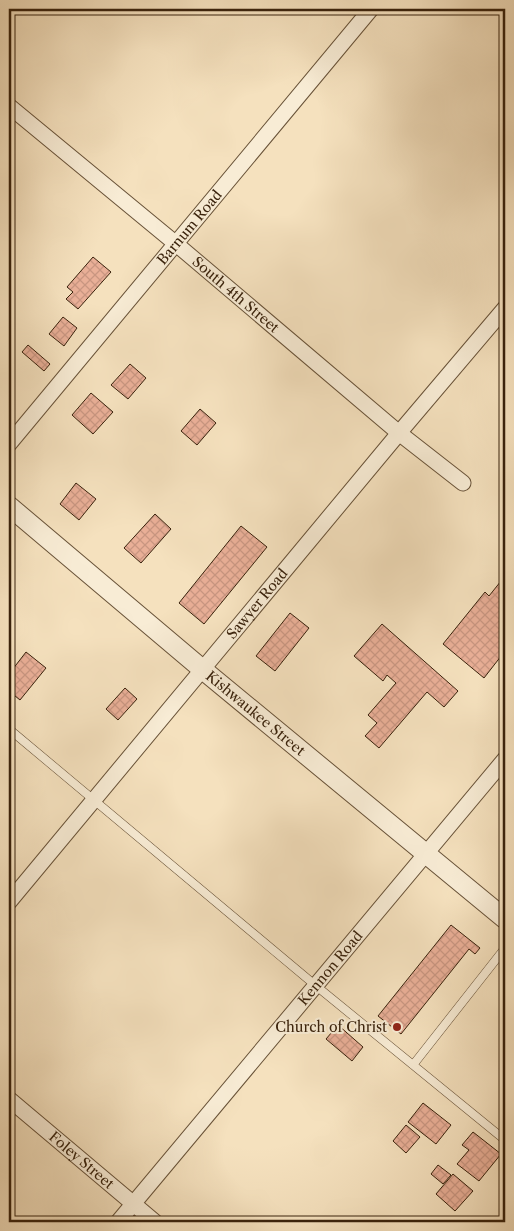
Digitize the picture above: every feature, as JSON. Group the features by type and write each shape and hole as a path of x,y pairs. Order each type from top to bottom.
{"street":[{"name":"Barnum Road","path":"9,444 371,9"},
{"name":"South 4th Street","path":"9,106 175,243 399,433 463,483"},
{"name":"Sawyer Road","path":"9,902 505,308"},
{"name":"Kishwaukee Street","path":"9,506 202,669 505,919"},
{"name":"Kennon Road","path":"118,1222 505,759"},
{"name":"Foley Street","path":"9,1099 155,1222"}],"lane":[{"path":"9,729 315,985 505,1140"},
{"path":"413,1065 505,948"}],"building":[{"path":"93,257 111,272 78,309 66,299 73,292 67,287"},
{"path":"63,317 77,328 64,346 49,334"},
{"path":"28,345 50,364 44,371 22,352"},
{"path":"130,364 146,378 128,399 111,385"},
{"path":"91,393 113,412 93,434 72,415"},
{"path":"200,409 216,423 197,445 181,431"},
{"path":"76,483 96,499 79,520 60,504"},
{"path":"155,514 171,529 141,563 124,548"},
{"path":"241,526 267,547 204,624 179,603"},
{"path":"505,576 505,651 484,678 443,644 485,592 489,596"},
{"path":"290,613 309,628 275,671 256,656"},
{"path":"382,624 458,691 444,707 427,692 379,748 365,736 377,723 368,715 396,683 387,675 383,681 354,656"},
{"path":"26,652 46,668 20,700 9,691 9,674"},
{"path":"125,688 137,699 118,720 106,709"},
{"path":"451,925 480,948 475,954 469,949 401,1034 378,1016"},
{"path":"338,1025 363,1047 352,1061 326,1039"},
{"path":"423,1103 451,1125 436,1144 408,1122"},
{"path":"406,1125 420,1137 406,1153 393,1141"},
{"path":"473,1132 501,1154 479,1181 457,1164 469,1150 462,1145"},
{"path":"438,1165 451,1175 443,1184 431,1174"},
{"path":"453,1174 473,1191 455,1211 436,1194"}],"place":[{"name":"Church of Christ","path":"397,1027"}]}
